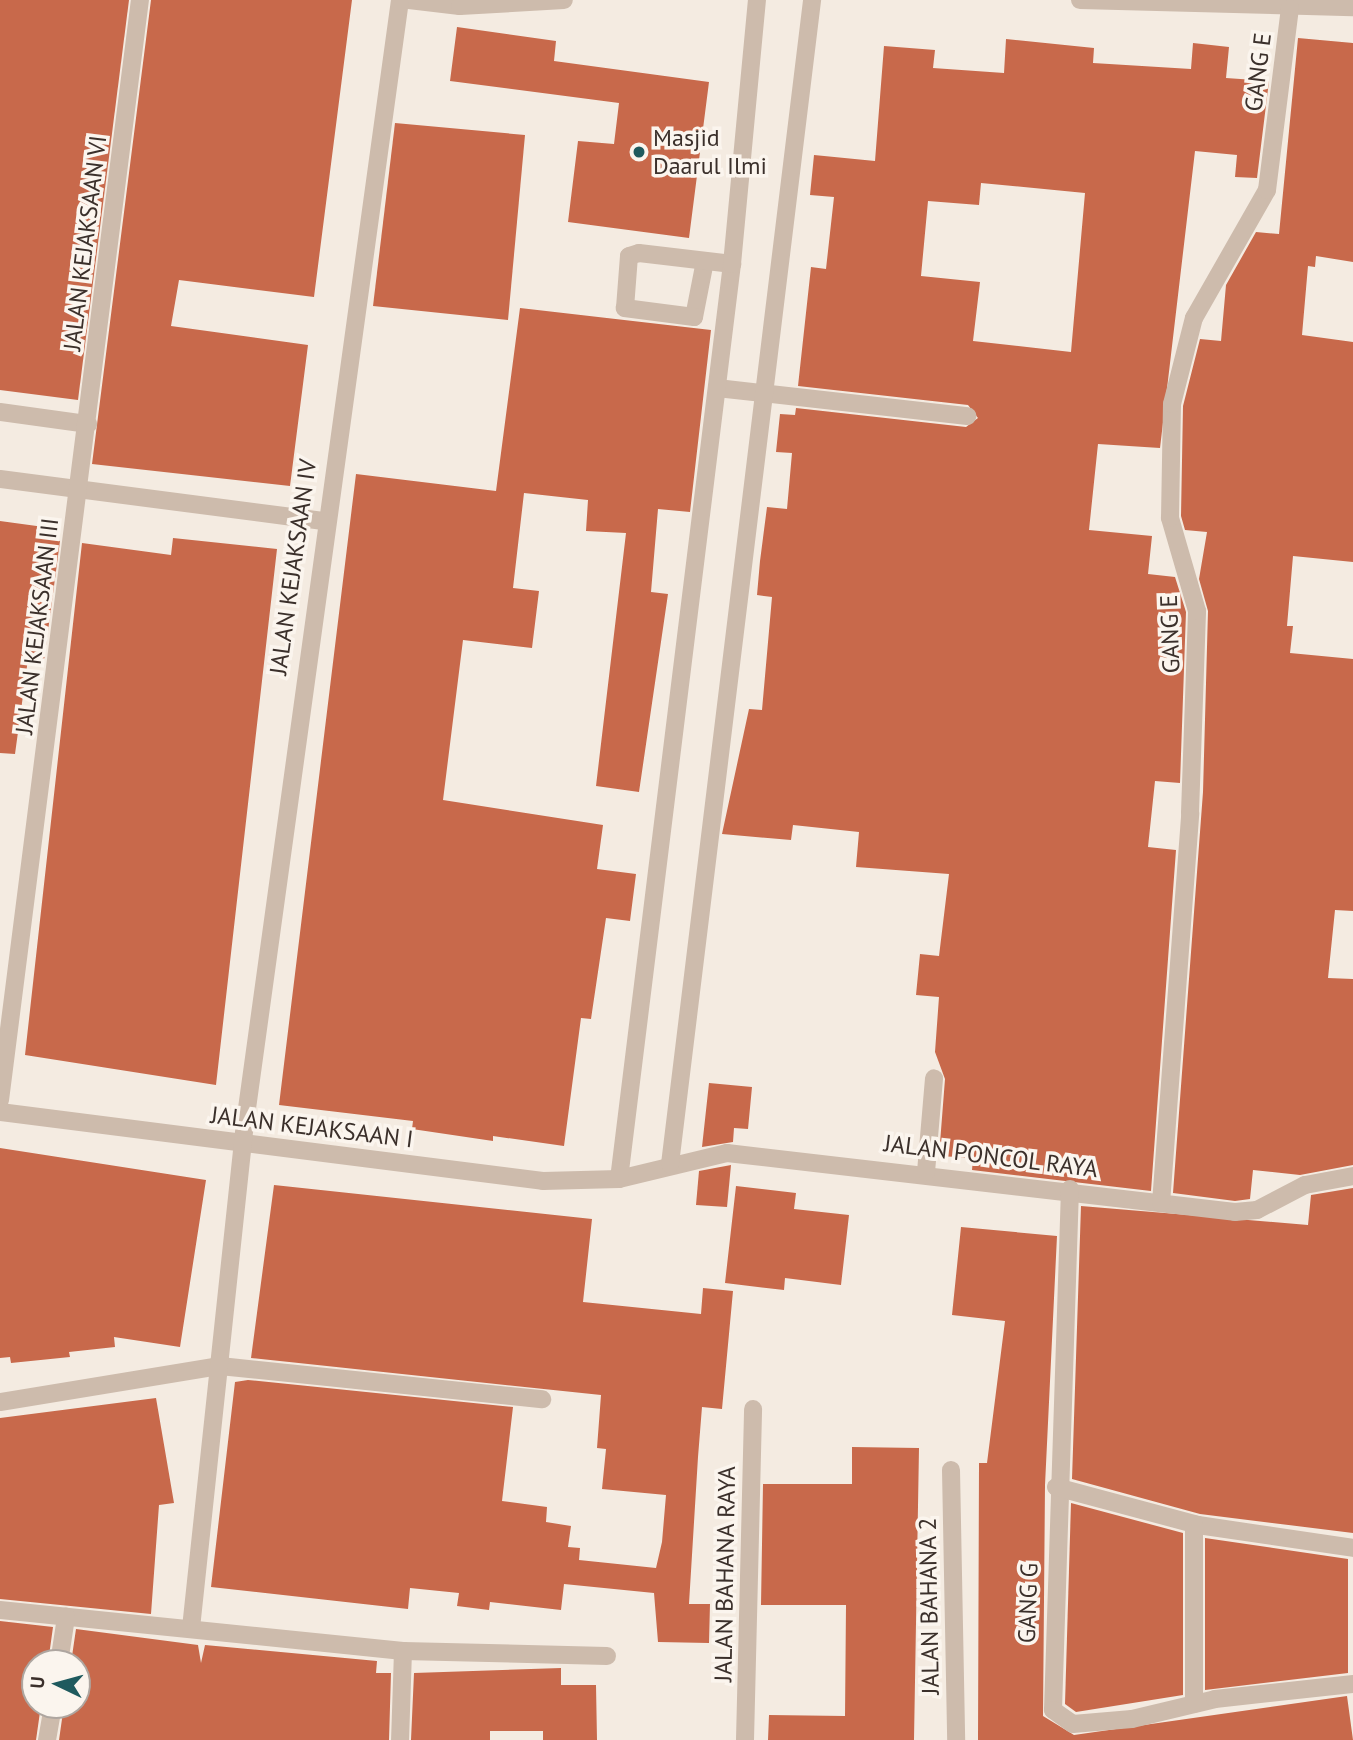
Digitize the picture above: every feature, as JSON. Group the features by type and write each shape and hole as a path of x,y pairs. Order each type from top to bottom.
{"street":[{"name":"JALAN KEJAKSAAN VI","path":"80,491 140,0"},
{"name":"JALAN KEJAKSAAN IV","path":"191,1628 243,1142 323,521 400,0"},
{"path":"410,0 460,6 564,0"},
{"path":"619,1179 732,264 757,0"},
{"path":"670,1164 812,0"},
{"path":"1080,0 1290,8 1353,7"},
{"name":"GANG E","path":"1161,1203 1190,813 1198,611 1170,518 1172,404 1194,318 1267,190 1290,8"},
{"path":"705,261 694,317 625,308 629,256 705,261 732,264"},
{"path":"717,388 967,416"},
{"path":"0,412 88,424"},
{"path":"0,479 323,521"},
{"name":"JALAN KEJAKSAAN III","path":"0,1100 80,491"},
{"path":"926,1172 934,1078"},
{"name":"JALAN KEJAKSAAN I","path":"0,1112 543,1181 619,1179"},
{"name":"JALAN PONCOL RAYA","path":"619,1179 670,1164 727,1153 926,1172 1161,1203 1257,1210 1305,1185 1353,1177"},
{"name":"GANG G","path":"1070,1189 1056,1487 1053,1710 1073,1724 1194,1704 1353,1684"},
{"path":"0,1402 220,1366 542,1399"},
{"name":"JALAN BAHANA RAYA","path":"745,1740 753,1409"},
{"name":"JALAN BAHANA 2","path":"951,1471 956,1740"},
{"path":"1056,1487 1194,1524 1353,1548"},
{"path":"1194,1524 1194,1704"},
{"path":"0,1610 402,1651 607,1656"},
{"path":"61,1649 66,1616"},
{"path":"400,1740 402,1651"},
{"path":"47,1740 51,1719"}],"building":[{"path":"0,0 129,0 78,400 0,390"},
{"path":"151,0 352,0 314,297 179,280 171,326 308,345 290,486 92,464"},
{"name":"Masjid Daarul Ilmi","path":"457,27 556,41 554,61 709,82 689,238 568,222 578,141 614,144 619,103 450,81"},
{"path":"1298,38 1353,43 1353,262 1316,256 1315,267 1308,266 1302,335 1353,342 1353,562 1293,556 1287,626 1293,626 1290,653 1353,659 1353,911 1335,910 1328,978 1353,979 1353,1165 1300,1175 1253,1170 1250,1199 1235,1201 1173,1193 1203,792 1208,611 1199,579 1207,532 1185,530 1181,516 1183,406 1200,339 1221,341 1226,285 1256,232 1279,234"},
{"path":"1006,39 1094,48 1093,63 1191,69 1193,43 1229,47 1226,78 1269,81 1257,178 1235,177 1237,155 1195,151 1160,448 1098,444 1089,530 1152,536 1148,574 1175,577 1186,612 1180,783 1155,781 1148,847 1176,850 1151,1191 972,1170 973,1158 939,1156 945,1079 935,1052 939,997 916,995 920,954 939,956 949,874 856,867 859,832 793,825 791,840 722,834 749,709 762,710 772,597 757,595 760,561 767,507 787,509 792,453 776,452 780,414 795,415 796,408 966,427 978,418 968,405 798,386 811,267 826,269 834,197 810,195 814,155 875,161 884,46 935,50 933,68 1004,73","holes":["981,183 1085,193 1071,352 973,341 980,282 921,276 928,201 979,205"]},
{"path":"395,123 525,135 508,320 373,306"},
{"path":"520,308 711,330 690,512 658,509 651,592 668,594 639,792 596,786 626,533 586,531 588,500 524,493 513,588 539,591 532,648 463,640 443,800 603,825 597,869 636,874 630,921 606,918 591,1019 581,1018 564,1146 493,1136 493,1141 412,1129 413,1121 279,1105 356,474 496,491"},
{"path":"0,521 44,527 43,538 60,541 44,661 28,659 15,754 0,753"},
{"path":"173,538 277,549 216,1085 25,1055 82,543 171,555"},
{"path":"709,1083 752,1087 748,1129 734,1128 733,1142 702,1147"},
{"path":"0,1148 206,1180 180,1347 114,1337 115,1347 69,1352 70,1357 11,1363 10,1357 0,1358"},
{"path":"731,1165 727,1207 696,1205 699,1171"},
{"path":"274,1185 592,1219 583,1302 701,1314 703,1288 733,1291 722,1409 702,1407 698,1457 689,1604 710,1604 709,1643 658,1642 654,1593 564,1584 561,1610 490,1602 489,1610 457,1606 459,1593 410,1588 408,1609 211,1587 235,1382 248,1380 513,1407 502,1501 547,1507 546,1522 571,1526 568,1547 580,1548 579,1560 656,1568 662,1542 666,1495 602,1489 606,1449 597,1448 601,1395 251,1358"},
{"path":"736,1186 796,1193 794,1209 849,1215 841,1285 785,1278 784,1290 725,1283"},
{"path":"1353,1188 1353,1533 1200,1514 1072,1479 1081,1206 1308,1225 1311,1195"},
{"path":"961,1227 1057,1236 1045,1485 1043,1716 1074,1735 1347,1696 1353,1740 978,1740 979,1463 987,1463 1005,1321 952,1315"},
{"path":"156,1398 174,1503 159,1505 151,1614 0,1599 0,1418"},
{"path":"852,1447 919,1448 914,1740 768,1740 769,1715 845,1716 846,1605 761,1605 763,1484 852,1484"},
{"path":"1071,1503 1183,1533 1183,1695 1076,1712 1065,1704"},
{"path":"1205,1538 1348,1559 1348,1673 1205,1690"},
{"path":"0,1621 53,1627 50,1649 21,1649 21,1719 39,1719 36,1740 0,1740"},
{"path":"76,1629 198,1645 201,1663 205,1645 377,1661 376,1673 391,1673 389,1740 59,1740 62,1719 91,1719 91,1649 73,1649"},
{"path":"561,1668 561,1685 596,1685 597,1740 543,1740 543,1731 490,1731 490,1740 411,1740 414,1673"}],"place":[{"name":"Masjid Daarul Ilmi","path":"639,152"}]}
